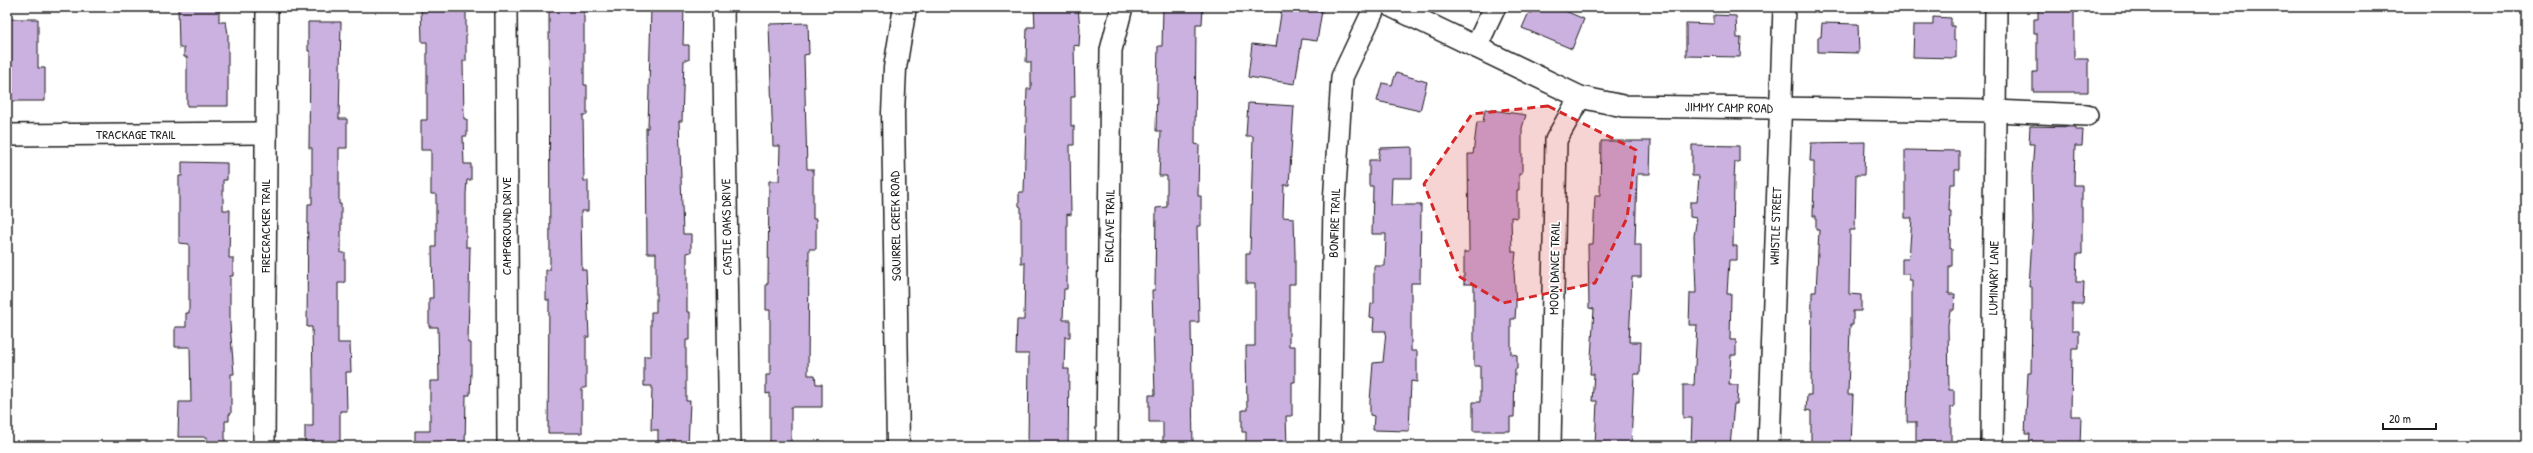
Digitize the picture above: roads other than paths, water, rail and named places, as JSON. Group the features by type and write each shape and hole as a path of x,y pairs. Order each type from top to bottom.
{"street":[{"name":"FIRECRACKER TRAIL","path":"264,446 267,7"},
{"name":"CAMPGROUND DRIVE","path":"506,7 508,446"},
{"name":"CASTLE OAKS DRIVE","path":"723,7 730,446"},
{"name":"SQUIRREL CREEK ROAD","path":"898,446 893,113 895,68 905,7"},
{"name":"ENCLAVE TRAIL","path":"1107,446 1111,50 1122,7"},
{"name":"BONFIRE TRAIL","path":"1330,446 1334,204 1342,77 1375,7"},
{"name":"JIMMY CAMP ROAD","path":"1393,7 1580,97 1622,106 1995,111 2087,115"},
{"path":"1476,47 1495,7"},
{"name":"WHISTLE STREET","path":"1769,446 1777,155 1781,108 1784,7"},
{"name":"LUMINARY LANE","path":"1992,446 1996,7"},
{"name":"MOON DANCE TRAIL","path":"1550,446 1556,140 1580,97"},
{"name":"TRACKAGE TRAIL","path":"7,135 265,133"}]}
